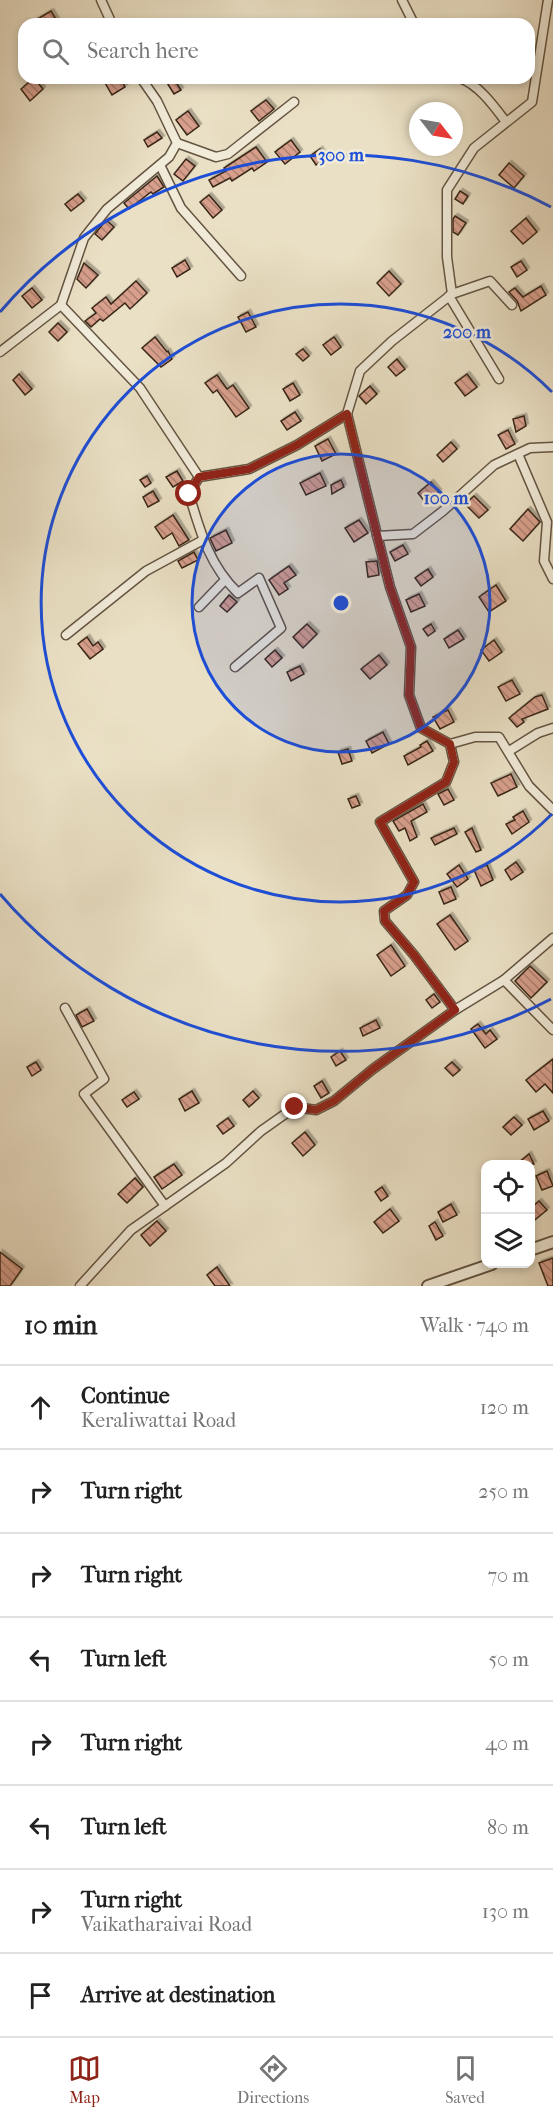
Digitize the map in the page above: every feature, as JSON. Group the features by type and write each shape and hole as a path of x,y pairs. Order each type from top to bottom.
{"street":[{"path":"101,0 109,18"},
{"path":"402,0 411,18"},
{"path":"535,83 548,0"},
{"path":"145,84 157,101 177,142 216,157 228,154 294,102"},
{"path":"471,84 494,106 506,122"},
{"path":"500,379 450,295 447,257 447,190 474,148 532,102 535,84"},
{"path":"0,352 61,305 84,238 108,209 169,157 177,142"},
{"path":"160,165 181,208 241,276"},
{"path":"512,305 490,281 450,295 392,341 360,371 347,414 390,587 411,647 409,695 421,728 450,744 475,736 500,737 529,786 553,810"},
{"path":"61,305 140,388 199,477"},
{"path":"199,477 249,469 297,445 347,414"},
{"path":"377,536 413,534 444,511 494,465 530,448 553,447"},
{"path":"518,454 550,521 544,561 553,579"},
{"path":"199,477 189,494 203,540 225,580 237,593 259,578 281,628 235,667"},
{"path":"66,635 146,571 203,540"},
{"path":"199,607 225,580"},
{"path":"509,751 538,733 553,728"},
{"path":"450,744 454,762 446,782 380,822 414,882 407,895 384,911 385,921 455,1010"},
{"path":"80,1286 131,1230 226,1163 261,1131 295,1107 316,1110 334,1101 373,1069 455,1010 504,980 553,938"},
{"path":"504,980 553,1030"},
{"path":"65,1008 104,1079 84,1094 165,1206"},
{"path":"535,1249 553,1242"},
{"path":"428,1286 481,1267"}],"building":[{"path":"51,11 55,18 39,18"},
{"path":"27,84 39,84 43,89 30,101 21,89"},
{"path":"106,84 123,84 125,87 112,95"},
{"path":"168,84 177,84 181,90 174,94"},
{"path":"266,100 274,109 259,121 251,111"},
{"path":"188,111 199,126 187,135 176,120"},
{"path":"157,132 162,138 148,147 144,140"},
{"path":"291,140 300,152 285,164 275,152"},
{"path":"256,147 267,162 254,171 252,168 232,181 230,178 213,187 209,180 226,171 224,168"},
{"path":"320,149 326,158 316,165 310,156"},
{"path":"186,159 195,166 183,181 174,174"},
{"path":"509,163 524,176 514,188 499,175"},
{"path":"157,176 164,187 153,194 151,192 129,209 124,203"},
{"path":"460,191 468,196 463,204 455,199"},
{"path":"78,194 84,201 71,211 65,204"},
{"path":"209,195 222,210 213,218 200,202"},
{"path":"455,216 466,223 458,235 453,232"},
{"path":"526,218 537,232 523,244 511,231"},
{"path":"106,220 114,227 102,240 95,234"},
{"path":"185,260 190,269 177,277 172,268"},
{"path":"521,261 527,270 517,277 511,267"},
{"path":"84,263 98,275 86,288 77,279"},
{"path":"389,271 401,284 389,296 377,283"},
{"path":"136,281 147,293 130,309 125,303 103,321 100,319 91,327 85,321 96,313 92,308 106,297 111,304"},
{"path":"541,286 546,295 521,311 517,301 509,292 515,288 523,297"},
{"path":"32,288 42,300 32,308 22,296"},
{"path":"248,312 256,327 246,332 238,317"},
{"path":"58,323 67,332 58,341 49,332"},
{"path":"155,337 172,359 161,367 142,348"},
{"path":"334,337 341,347 331,355 323,345"},
{"path":"303,349 309,356 303,361 296,354"},
{"path":"397,359 405,369 396,376 388,367"},
{"path":"19,374 32,389 25,395 13,380"},
{"path":"467,374 477,387 465,396 455,383"},
{"path":"217,375 227,389 233,385 249,408 236,417 217,390 213,393 205,383"},
{"path":"293,383 300,395 290,401 283,389"},
{"path":"370,386 377,394 366,404 359,396"},
{"path":"295,412 301,421 287,430 281,421"},
{"path":"524,416 526,426 516,432 513,419"},
{"path":"508,430 515,444 506,449 498,435"},
{"path":"328,439 336,454 322,461 315,446"},
{"path":"451,442 457,449 443,462 437,455"},
{"path":"177,471 183,481 173,487 166,477"},
{"path":"320,473 326,486 306,495 300,483"},
{"path":"147,476 151,483 145,487 140,480"},
{"path":"341,480 344,487 332,494 331,485"},
{"path":"431,482 439,492 426,503 418,493"},
{"path":"153,491 159,501 148,507 143,497"},
{"path":"474,496 488,510 479,518 465,504"},
{"path":"528,509 540,522 523,541 510,529"},
{"path":"173,515 189,540 179,546 172,533 163,539 155,527"},
{"path":"359,520 368,533 354,542 345,528"},
{"path":"226,530 232,543 216,551 210,538"},
{"path":"403,545 408,554 395,561 390,552"},
{"path":"194,552 198,560 182,568 178,561"},
{"path":"377,561 379,575 368,577 366,562"},
{"path":"289,566 296,575 284,583 288,589 279,595 269,580"},
{"path":"428,569 433,577 421,586 415,578"},
{"path":"496,585 506,601 489,612 479,597"},
{"path":"419,594 425,606 411,612 406,600"},
{"path":"229,595 237,602 227,612 220,606"},
{"path":"307,624 317,634 303,648 293,637"},
{"path":"431,624 435,631 428,636 423,629"},
{"path":"458,630 464,639 449,648 444,639"},
{"path":"87,637 93,646 98,642 103,649 90,659 78,644"},
{"path":"494,640 502,652 489,661 481,650"},
{"path":"275,650 282,658 272,667 265,659"},
{"path":"379,655 387,665 370,679 361,669"},
{"path":"300,666 304,674 291,681 287,672"},
{"path":"512,680 520,694 506,701 498,687"},
{"path":"542,695 548,709 522,719 524,722 517,727 509,718 535,697"},
{"path":"448,710 454,722 440,729 433,717"},
{"path":"383,732 389,744 372,753 366,741"},
{"path":"427,741 433,751 408,765 404,756"},
{"path":"348,749 352,761 342,764 338,752"},
{"path":"511,774 517,787 498,796 491,783"},
{"path":"448,789 454,800 444,805 438,794"},
{"path":"356,796 360,805 352,808 348,799"},
{"path":"423,804 427,812 411,821 417,837 410,841 405,828 399,831 393,821"},
{"path":"523,811 529,822 512,834 506,824 515,820 513,817"},
{"path":"454,828 457,834 435,845 431,838"},
{"path":"472,828 481,850 476,852 465,832"},
{"path":"516,862 523,872 511,880 505,870"},
{"path":"459,865 468,879 457,887 447,874"},
{"path":"487,865 493,880 481,886 474,870"},
{"path":"451,887 456,899 444,904 439,892"},
{"path":"450,915 468,941 455,950 437,924"},
{"path":"391,945 405,966 391,976 377,955"},
{"path":"530,966 547,982 531,998 515,981"},
{"path":"434,994 440,1002 432,1008 426,1000"},
{"path":"87,1009 94,1021 82,1027 76,1015"},
{"path":"376,1020 380,1028 363,1036 360,1028"},
{"path":"478,1024 486,1034 490,1030 497,1039 485,1048 471,1029"},
{"path":"340,1051 346,1060 336,1066 331,1057"},
{"path":"553,1059 553,1093 545,1084 536,1092 526,1080"},
{"path":"36,1062 41,1070 32,1076 27,1067"},
{"path":"452,1062 460,1070 453,1076 445,1068"},
{"path":"322,1081 329,1093 321,1098 314,1086"},
{"path":"192,1091 199,1103 185,1111 179,1099"},
{"path":"253,1091 259,1098 249,1107 243,1100"},
{"path":"134,1092 139,1099 127,1107 122,1100"},
{"path":"543,1111 549,1121 534,1130 528,1119"},
{"path":"514,1117 522,1125 511,1135 503,1127"},
{"path":"228,1118 234,1126 223,1134 217,1126"},
{"path":"305,1132 315,1145 303,1156 292,1143"},
{"path":"529,1154 532,1160 522,1160"},
{"path":"174,1164 182,1175 162,1189 154,1177"},
{"path":"547,1171 553,1186 542,1190 536,1176"},
{"path":"135,1178 143,1187 127,1203 118,1194"},
{"path":"382,1187 388,1196 381,1201 375,1192"},
{"path":"539,1201 547,1210 535,1220 535,1214 535,1204"},
{"path":"451,1204 457,1215 443,1222 438,1212"},
{"path":"390,1209 399,1221 383,1233 374,1222"},
{"path":"157,1221 166,1231 150,1246 141,1235"},
{"path":"435,1222 443,1236 436,1240 429,1226"},
{"path":"0,1252 22,1269 10,1286 0,1286"},
{"path":"553,1258 553,1286 548,1286 539,1263"},
{"path":"217,1267 230,1286 215,1286 207,1275"}],"route":[{"path":"189,494 199,477 249,469 297,445 347,414 390,587 411,647 409,695 421,728 450,744 454,762 446,782 380,822 414,882 407,895 384,911 385,921 455,1010 373,1069 334,1101 316,1110 295,1107"}]}
